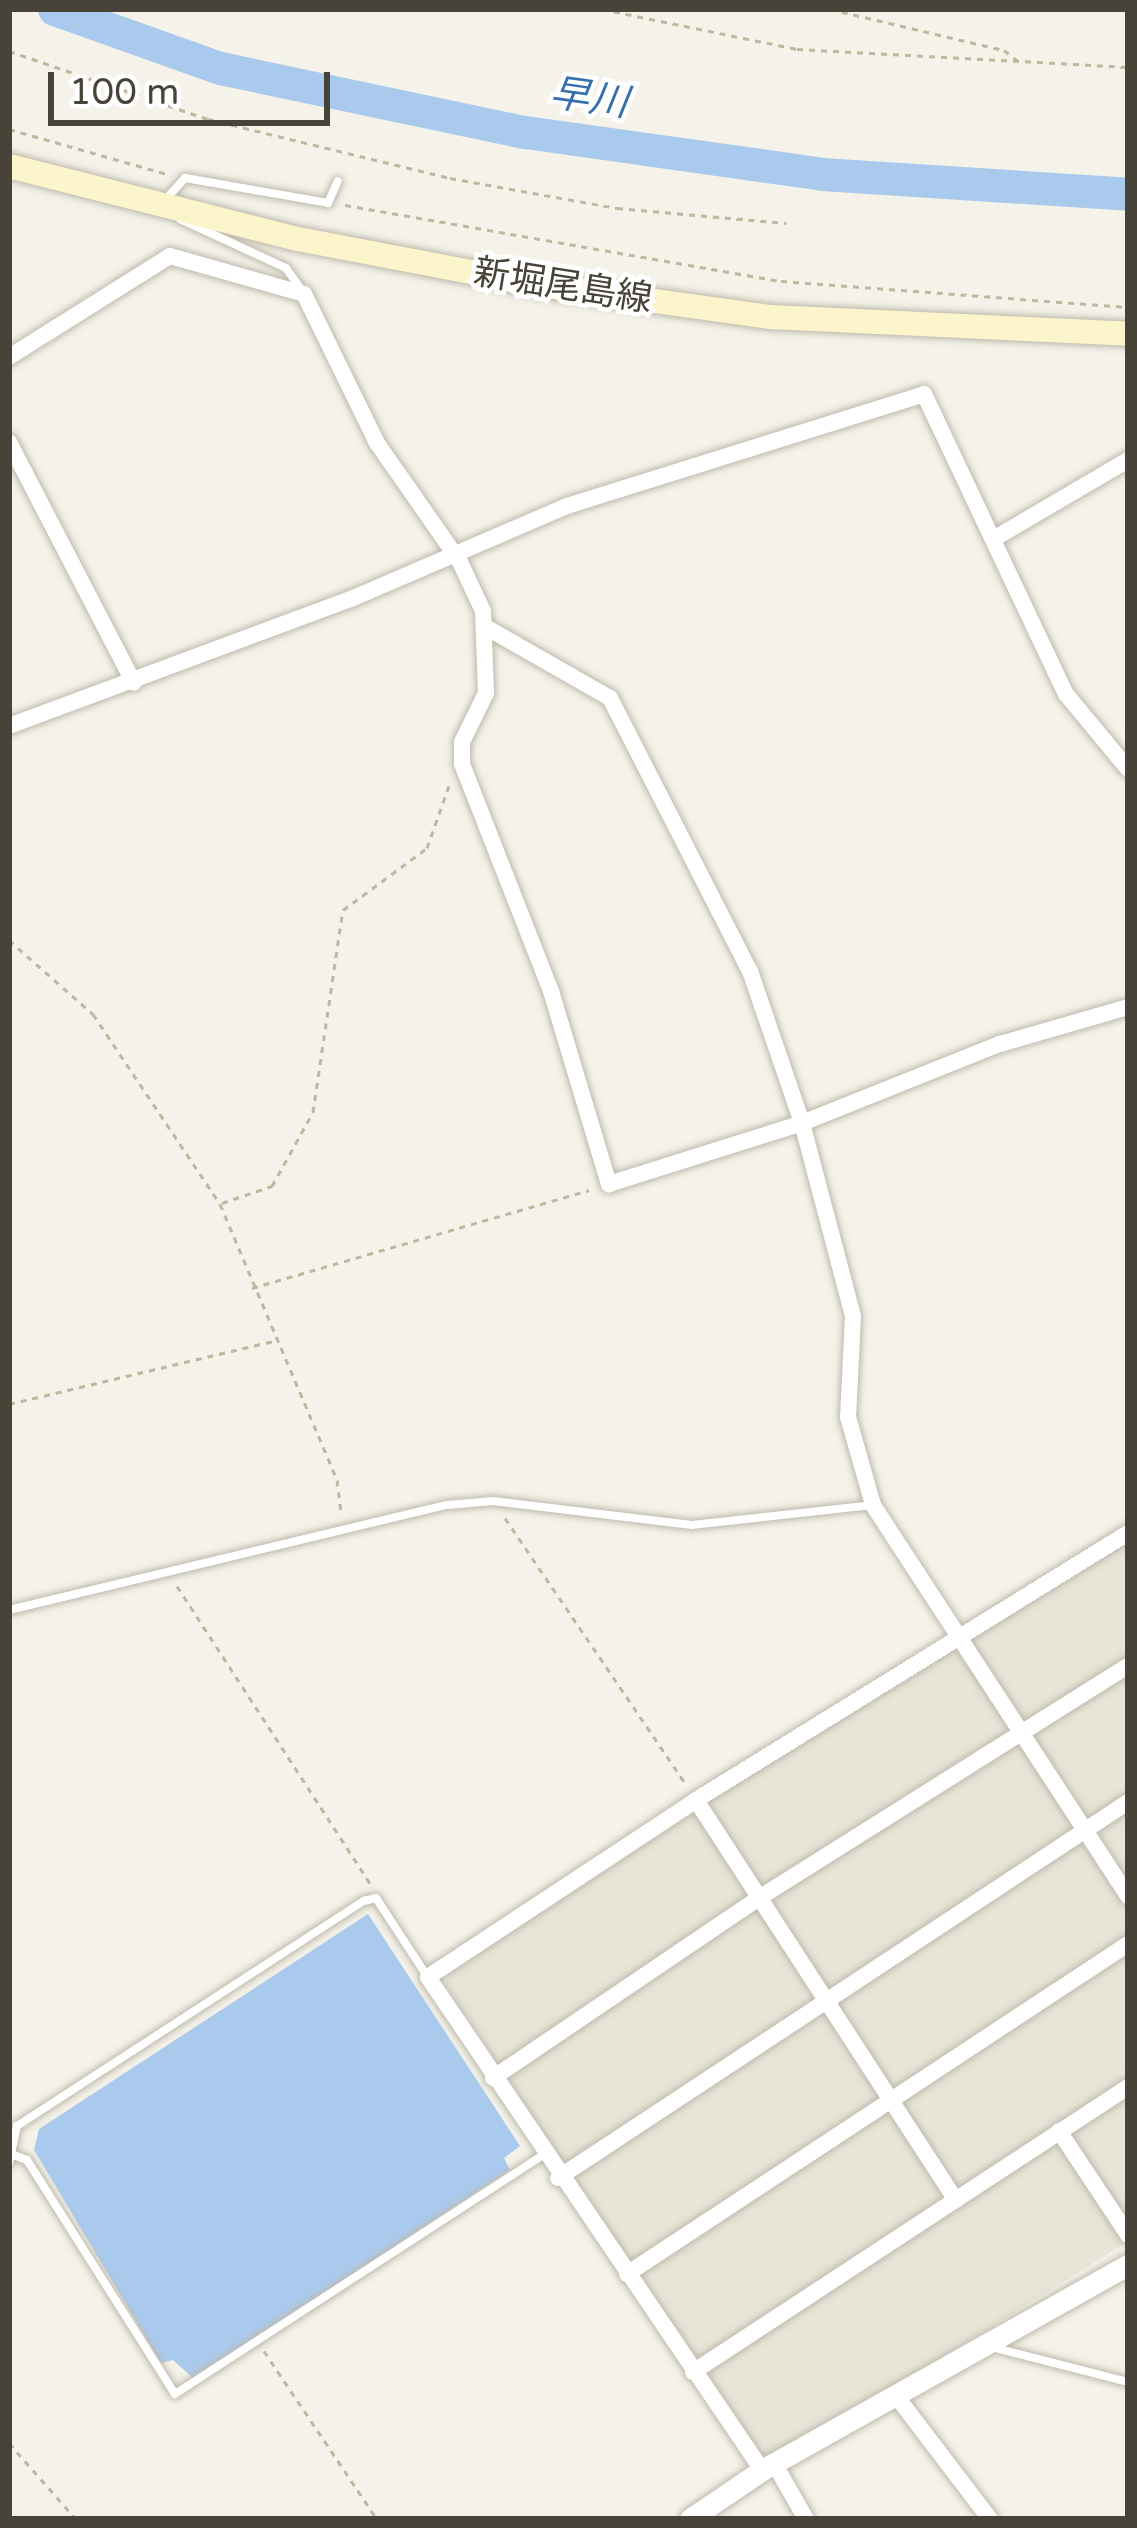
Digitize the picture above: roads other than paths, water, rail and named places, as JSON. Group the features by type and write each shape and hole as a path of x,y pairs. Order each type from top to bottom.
{"main road":[{"name":"新堀尾島線","path":"9,166 387,258 767,316 1128,334"}],"street":[{"path":"9,356 170,256 304,295 376,442 453,554 489,629 486,693 462,742 462,764 551,991 609,1184 802,1123 1000,1044 1128,1007"},
{"path":"9,726 134,683 567,506 915,394 931,399 1066,694 1128,770"},
{"path":"9,442 134,683"},
{"path":"995,538 1128,460"},
{"path":"489,629 610,698 750,971 802,1123 854,1316 848,1417 873,1505 1128,1896"},
{"path":"806,2519 693,2372 542,2155 428,1977 696,1800 1128,1534"},
{"path":"493,2078 759,1898 1128,1666"},
{"path":"696,1800 956,2200"},
{"path":"558,2178 1128,1802"},
{"path":"627,2274 1128,1943"},
{"path":"693,2372 1128,2087"},
{"path":"1059,2131 1128,2235"},
{"path":"690,2519 768,2466 991,2346 1128,2265"},
{"path":"896,2397 990,2519"}],"lane":[{"path":"304,295 286,268 166,207 168,191 185,178 328,203 338,181"},
{"path":"9,1610 342,1528 493,1502 692,1526 873,1505"},
{"path":"428,1977 376,1898 17,2126 10,2158 27,2160 175,2394 542,2155"},
{"path":"991,2346 1128,2382"}],"water":[{"path":"368,1914 520,2146 504,2158 510,2170 194,2379 173,2360 161,2363 34,2150 39,2129"}],"waterway":[{"name":"早川","path":"54,9 220,68 525,132 822,174 1128,194"}]}
